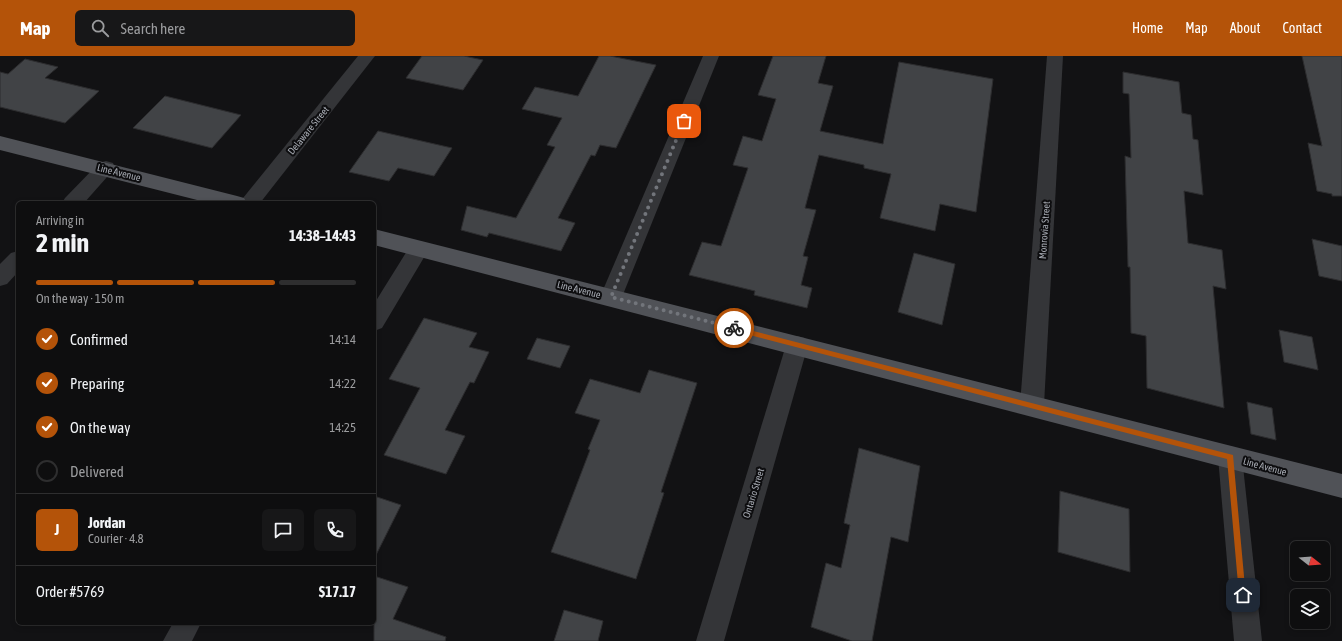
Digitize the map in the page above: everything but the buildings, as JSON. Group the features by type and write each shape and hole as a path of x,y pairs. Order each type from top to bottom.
{"main road":[{"name":"Line Avenue","path":"0,143 106,168 230,201"},
{"name":"Line Avenue","path":"376,238 1032,405 1342,486"}],"street":[{"name":"Delaware Street","path":"251,201 367,56"},
{"path":"611,297 711,56"},
{"name":"Monrovia Street","path":"1032,405 1055,56"},
{"path":"74,201 106,168"},
{"path":"376,319 419,249"},
{"path":"0,278 16,261"},
{"name":"Ontario Street","path":"710,641 797,345"},
{"path":"1230,457 1248,641"},
{"path":"177,641 187,625"}],"way so far":[{"path":"684,121 611,297 734,328"}],"route":[{"path":"734,328 1230,457 1243,595"}]}
